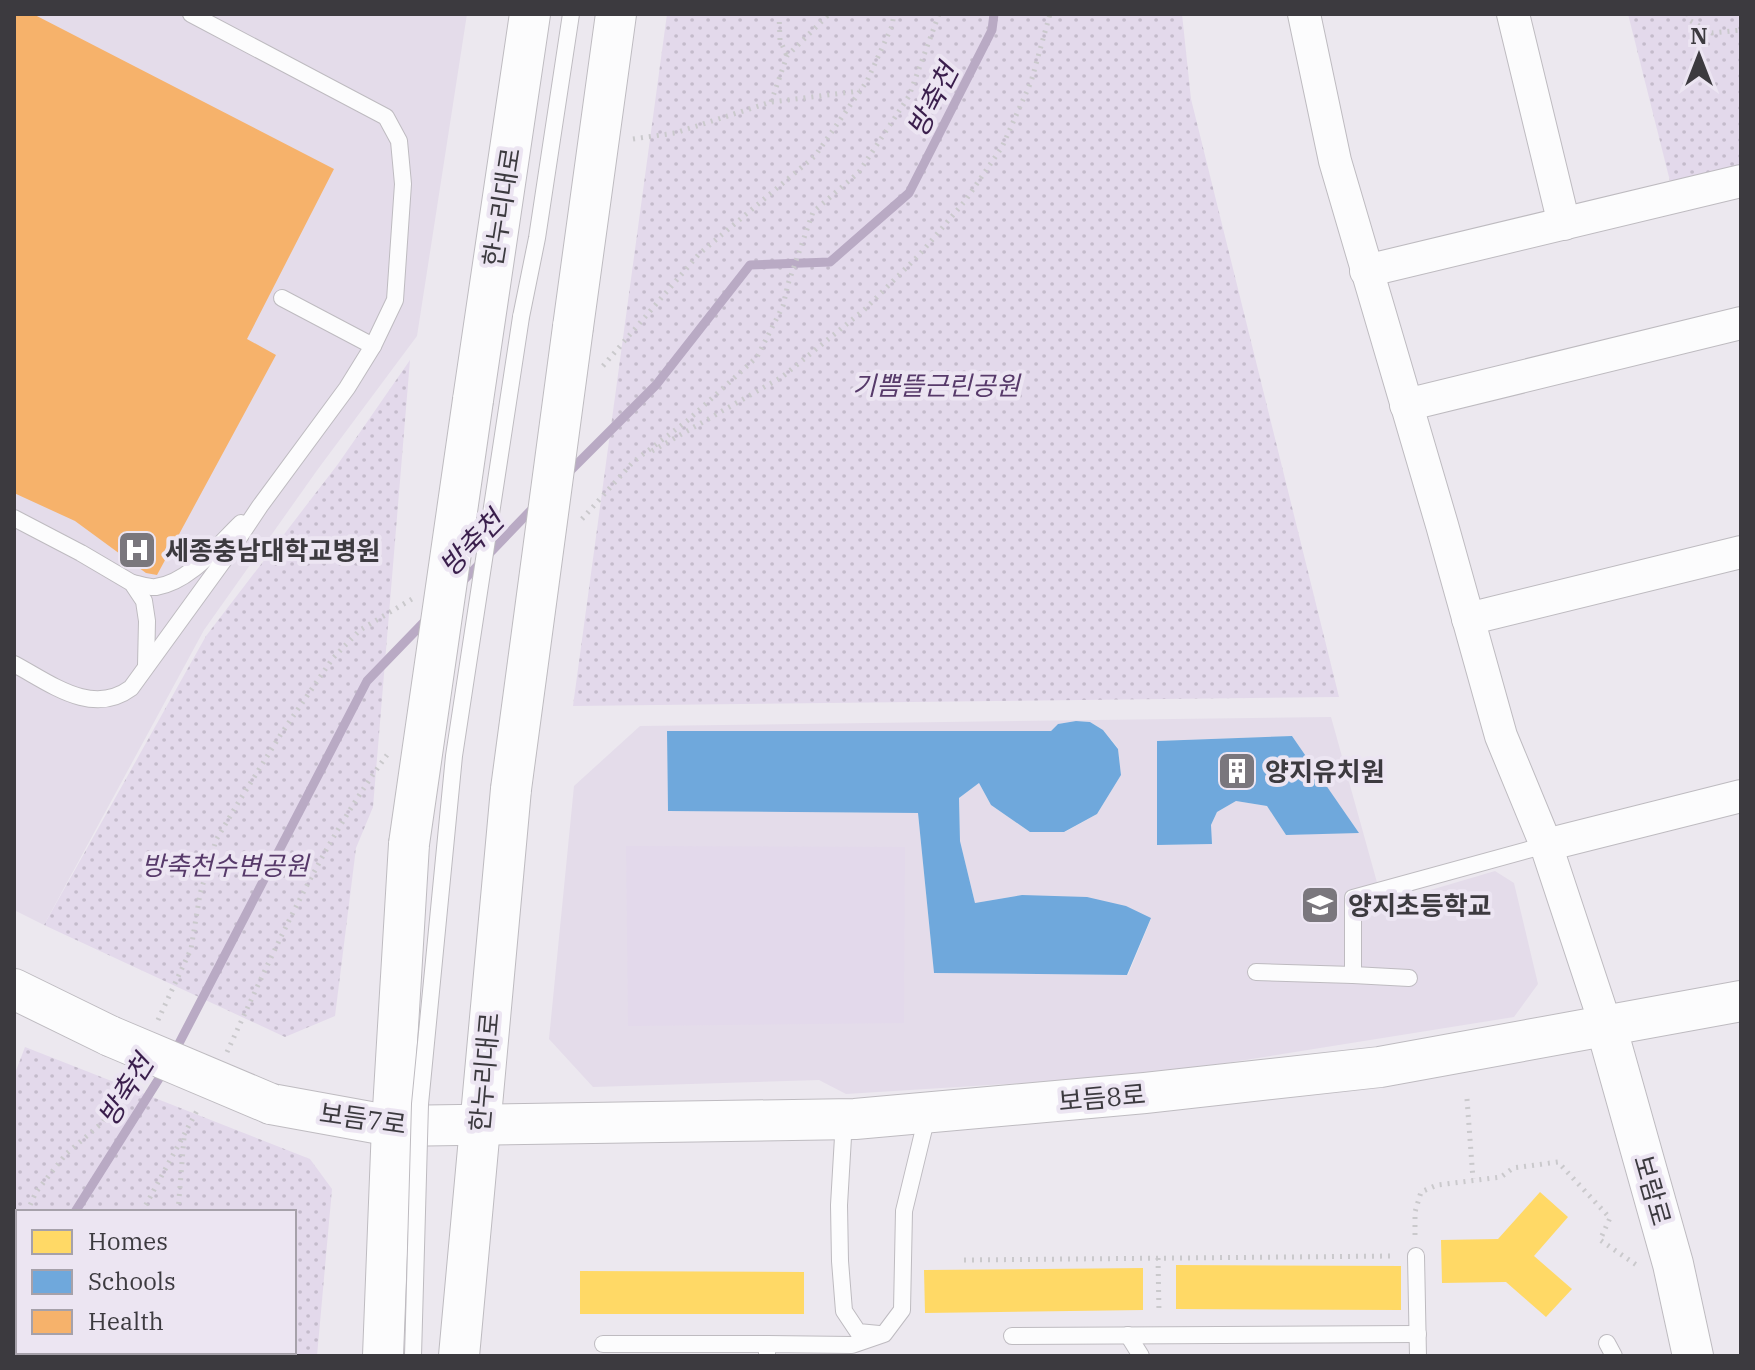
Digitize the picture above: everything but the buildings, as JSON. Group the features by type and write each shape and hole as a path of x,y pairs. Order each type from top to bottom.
{"street":[{"name":"한누리대로","path":"392,1126 409,844 530,14"},
{"name":"한누리대로","path":"459,1356 467,1126 616,14"},
{"path":"1304,14 1335,161 1501,736 1546,845 1606,1026"},
{"path":"1513,14 1564,224"},
{"path":"1366,271 1741,181"},
{"path":"1406,405 1741,323"},
{"path":"1468,619 1741,552"},
{"path":"1546,845 1741,796"},
{"name":"보듬7로","path":"14,989 110,1036 271,1104 392,1126 467,1126"},
{"name":"보듬8로","path":"467,1126 844,1119 1145,1093 1380,1067 1741,1001"},
{"name":"보람로","path":"1606,1026 1673,1264 1693,1356"},
{"path":"383,1356 392,1126"}],"lane":[{"path":"14,664 80,698 94,701 120,696 131,688 347,388 373,346 395,300 403,184 399,141 386,117 191,14"},
{"path":"413,1356 420,1104 454,756 571,14"},
{"path":"282,298 373,346"},
{"path":"14,518 132,583 155,587 178,579 191,570 260,506"},
{"path":"132,583 144,601 146,666"},
{"path":"1353,975 1353,898 1546,845"},
{"path":"1256,972 1409,978"},
{"path":"603,1344 767,1350 852,1345 884,1334 902,1310 904,1211 928,1112"},
{"path":"844,1119 839,1205 844,1311 858,1332 884,1334"},
{"path":"1416,1256 1418,1356"},
{"path":"1012,1336 1418,1334"},
{"path":"1128,1335 1141,1356"}],"path":[{"path":"779,14 780,40 787,56"},
{"path":"771,102 787,56 829,14"},
{"path":"788,284 813,212 859,172 909,96 939,14"},
{"path":"633,462 782,377 864,310 920,254 965,201 1002,147 1031,82 1050,14"},
{"path":"1688,14 1689,20 1712,33 1741,30"},
{"path":"632,139 675,133 771,102 860,91"},
{"path":"1467,1099 1473,1179"},
{"path":"178,1210 185,1132"},
{"path":"964,1260 1416,1256 1415,1212 1421,1192 1437,1185 1501,1177 1513,1168 1558,1162 1610,1218 1600,1240 1641,1268"},
{"path":"1158,1258 1159,1335"}],"shaded area":[{"name":"세종충남대학교병원","path":"14,14 467,14 417,336 204,630 44,925 14,910"},
{"name":"양지초등학교","path":"1331,717 1383,904 1495,871 1514,883 1538,984 1514,1017 1151,1075 846,1094 819,1080 593,1087 549,1039 574,786 640,726","holes":["1090,722 1103,730 1118,748 1121,775 1097,814 1065,832 1030,832 991,805 979,783 959,798 960,841 975,903 1022,895 1151,919 1128,975 934,973 918,813 668,811 667,731 1051,731 1058,724","1292,736 1358,832 1286,835 1267,806 1236,801 1217,812 1211,825 1211,844 1157,845 1157,741"]}],"green space":[{"name":"기쁨뜰근린공원","path":"667,14 1182,14 1191,99 1339,697 573,706"},
{"path":"1628,14 1741,14 1741,181 1674,197"},
{"name":"방축천수변공원","path":"410,360 373,807 356,848 335,1016 285,1037 44,925 206,636 338,464"},
{"path":"626,846 905,847 904,1023 628,1026"},
{"path":"25,1047 310,1159 332,1189 317,1356 14,1356 14,1076"}],"waterway":[{"name":"방축천","path":"568,473 656,385 750,265 830,262 909,193 992,30 994,14"},
{"name":"방축천","path":"462,582 535,506"},
{"name":"방축천","path":"174,1053 367,681 427,619"},
{"name":"방축천","path":"76,1210 165,1069"}],"place":[{"name":"세종충남대학교병원","path":"137,550"},
{"name":"양지유치원","path":"1237,771"},
{"name":"양지초등학교","path":"1320,905"}]}
